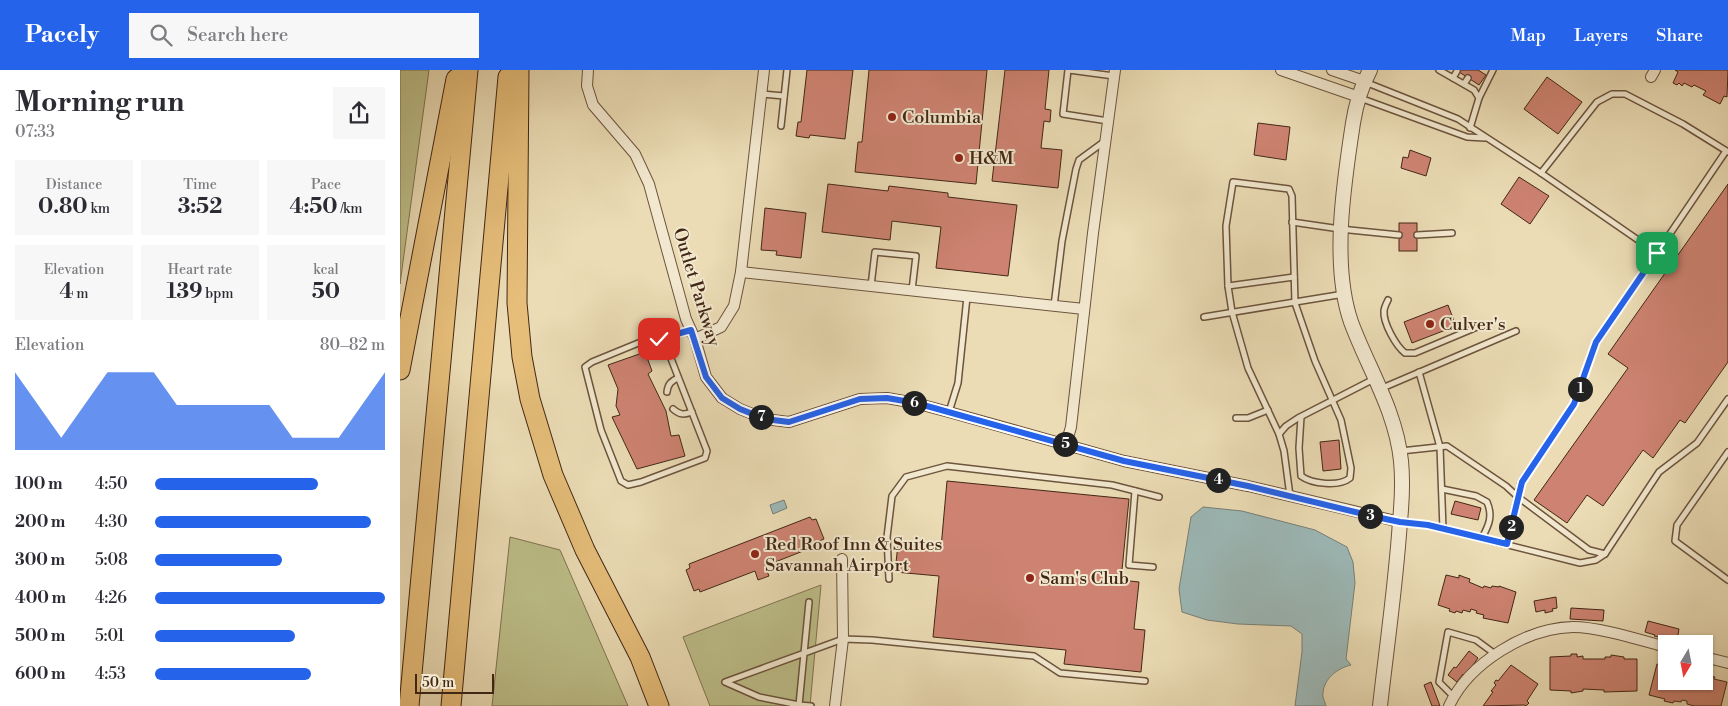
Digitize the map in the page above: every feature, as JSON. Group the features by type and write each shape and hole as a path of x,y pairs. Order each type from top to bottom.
{"highway":[{"path":"400,370 458,70"},
{"path":"410,706 468,70"},
{"path":"451,706 509,70"},
{"path":"519,70 517,303 522,357 530,399 553,475 585,550 640,657 660,706"}],"street":[{"name":"Outlet Parkway","path":"588,70 587,86 593,105 636,154 649,184 686,319 693,334 706,377 722,398 740,409 765,419 789,422 860,399 887,398 916,403 1124,461 1290,496 1400,522"},
{"path":"693,334 721,327 734,306 742,272 764,70"},
{"path":"1281,70 1359,97"},
{"path":"1332,70 1367,76 1354,115 1349,147 1340,229 1342,274 1350,320 1392,420 1400,452 1402,483 1396,576 1380,706"},
{"path":"1066,444 1071,426 1114,73"},
{"path":"742,272 1084,309"},
{"path":"835,706 843,640 842,559"},
{"path":"1452,702 1460,688 1495,654 1530,636 1574,627 1658,645"},
{"path":"1713,659 1728,663"}],"lane":[{"path":"781,126 786,70"},
{"path":"1108,121 1063,114 1068,70 1114,73"},
{"path":"1441,70 1474,90 1480,98"},
{"path":"1470,128 1480,98 1493,70"},
{"path":"1452,78 1457,71"},
{"path":"1367,76 1458,119 1541,173 1657,253"},
{"path":"1464,84 1468,78"},
{"path":"761,94 784,96"},
{"path":"1507,544 1522,482 1574,404 1596,342 1727,152 1683,124 1625,94 1612,94 1597,102 1541,173"},
{"path":"1359,97 1467,137 1485,138"},
{"path":"1054,306 1062,241 1076,169 1079,160 1105,141"},
{"path":"1290,496 1284,451 1279,434 1248,368 1232,312 1228,286 1226,226 1233,182 1289,189 1292,196 1295,303 1315,361 1341,420 1351,468 1350,478 1344,483 1306,480 1301,476 1299,448 1301,417"},
{"path":"1292,222 1399,235"},
{"path":"1417,234 1452,233"},
{"path":"871,286 875,252 916,256 912,290"},
{"path":"1228,286 1294,277"},
{"path":"1204,317 1345,294"},
{"path":"949,412 958,384 966,296"},
{"path":"1388,300 1384,310 1384,318 1397,347 1405,353 1415,353 1477,327"},
{"path":"1279,434 1286,426 1333,399 1419,372 1516,331"},
{"path":"662,338 707,452 705,458 628,485 621,481 601,430 585,367 592,362 653,337 662,338 693,334"},
{"path":"1419,372 1440,446 1443,528"},
{"path":"667,392 668,385 678,378"},
{"path":"1400,522 1443,528 1580,563 1596,560 1605,554 1659,472 1697,443 1728,399"},
{"path":"674,409 684,415 692,412"},
{"path":"1236,418 1248,418 1268,410"},
{"path":"1400,452 1447,446 1506,486 1589,550 1605,554"},
{"path":"1728,452 1677,525 1676,541 1728,580"},
{"path":"889,579 887,537 892,496 906,478 947,466 1112,485 1159,497"},
{"path":"1442,489 1476,496 1487,502 1491,512 1489,524 1482,538"},
{"path":"1135,491 1129,565 1153,567"},
{"path":"799,705 808,602"},
{"path":"1452,702 1439,682 1448,632 1476,640 1495,654"},
{"path":"811,706 759,697 725,682 843,640 872,640 1034,656 1060,673 1145,681"}],"green space":[{"path":"400,70 429,70 400,284"},
{"path":"510,537 560,550 628,706 492,706"},
{"path":"821,585 810,706 710,706 683,637"}],"water":[{"path":"784,500 787,508 773,514 770,505"},
{"path":"1203,507 1242,511 1315,530 1347,547 1353,562 1355,583 1346,659 1351,665 1337,671 1329,678 1323,695 1326,706 1295,706 1302,652 1302,634 1291,626 1238,624 1207,620 1182,612 1179,589 1191,517"}],"building":[{"path":"807,70 853,70 845,139 810,135 809,138 796,136 798,122 801,122"},
{"path":"869,70 987,70 976,184 855,172 858,142 862,142"},
{"path":"1005,70 1049,70 1045,109 1051,110 1050,122 1044,121 1041,148 1062,150 1058,188 992,181"},
{"path":"1456,70 1478,70 1486,75 1479,85"},
{"path":"1675,70 1728,70 1727,97 1724,96 1720,104 1703,95 1706,91 1694,85 1692,87 1684,83 1682,86 1679,83 1677,85 1673,83 1678,72"},
{"path":"1547,77 1582,102 1558,134 1524,109"},
{"path":"1258,123 1290,127 1286,160 1254,155"},
{"path":"1410,150 1431,158 1426,176 1401,168 1403,157 1408,158"},
{"path":"1519,177 1549,196 1530,224 1501,204"},
{"path":"828,184 888,191 889,186 948,193 948,197 1017,205 1008,276 936,268 941,227 892,221 890,240 822,232"},
{"path":"1728,184 1728,362 1685,423 1680,420 1653,458 1643,450 1603,506 1587,495 1567,523 1534,500 1628,368 1608,354"},
{"path":"765,208 806,213 801,258 776,255 777,251 761,250"},
{"path":"1399,223 1417,223 1417,251 1399,251"},
{"name":"Culver's","path":"1448,305 1456,326 1412,343 1404,322"},
{"path":"645,352 652,371 648,374 666,411 671,436 679,435 685,456 637,469 612,417 620,415 616,406 618,389 608,365"},
{"path":"1339,440 1341,469 1323,471 1320,442"},
{"name":"Sam's Club","path":"947,481 1129,499 1121,580 1139,582 1134,629 1145,630 1141,672 1064,664 1066,650 933,637 939,576 895,572 898,544 941,548"},
{"path":"1455,501 1481,508 1478,520 1451,514"},
{"name":"Red Roof Inn & Suites Savannah Airport","path":"810,517 812,520 816,519 824,539 819,541 821,544 765,566 769,576 758,580 755,571 700,592 699,589 694,591 686,570 690,568 689,564"},
{"path":"1446,575 1459,578 1459,575 1470,579 1469,582 1483,588 1484,586 1491,588 1492,586 1499,586 1516,592 1508,623 1483,618 1484,615 1476,613 1477,611 1471,609 1470,612 1463,610 1462,613 1456,611 1455,613 1438,605"},
{"path":"1556,597 1557,608 1552,609 1553,611 1545,613 1545,610 1536,612 1534,601"},
{"path":"1571,608 1604,610 1603,621 1570,619"},
{"path":"1648,621 1679,629 1678,635 1658,635 1658,637 1645,632"},
{"path":"1469,651 1478,658 1465,676 1463,674 1457,682 1448,675"},
{"path":"1571,654 1577,654 1577,657 1583,656 1583,659 1605,659 1605,657 1611,657 1611,655 1624,657 1624,659 1637,659 1637,691 1604,692 1604,690 1583,689 1583,691 1571,693 1571,691 1550,690 1550,657 1571,656"},
{"path":"1657,664 1658,690 1713,690 1713,677 1715,677 1714,679 1727,682 1721,706 1694,706 1682,700 1681,702 1674,701 1673,703 1649,695"},
{"path":"1511,665 1538,684 1527,701 1529,703 1526,706 1483,706 1493,692 1491,691 1496,685 1494,683 1496,680 1498,681"},
{"path":"1431,682 1440,706 1432,706 1424,685"}],"place":[{"name":"Columbia","path":"892,117"},
{"name":"H&M","path":"959,158"},
{"name":"Culver's","path":"1430,324"},
{"name":"Red Roof Inn & Suites Savannah Airport","path":"755,554"},
{"name":"Sam's Club","path":"1030,578"}],"route":[{"path":"659,339 691,330 706,377 722,398 740,409 765,419 789,422 860,399 887,398 916,403 1003,426 1124,461 1248,486 1376,517 1428,525 1507,544 1522,482 1574,404 1596,342 1657,253"}]}
